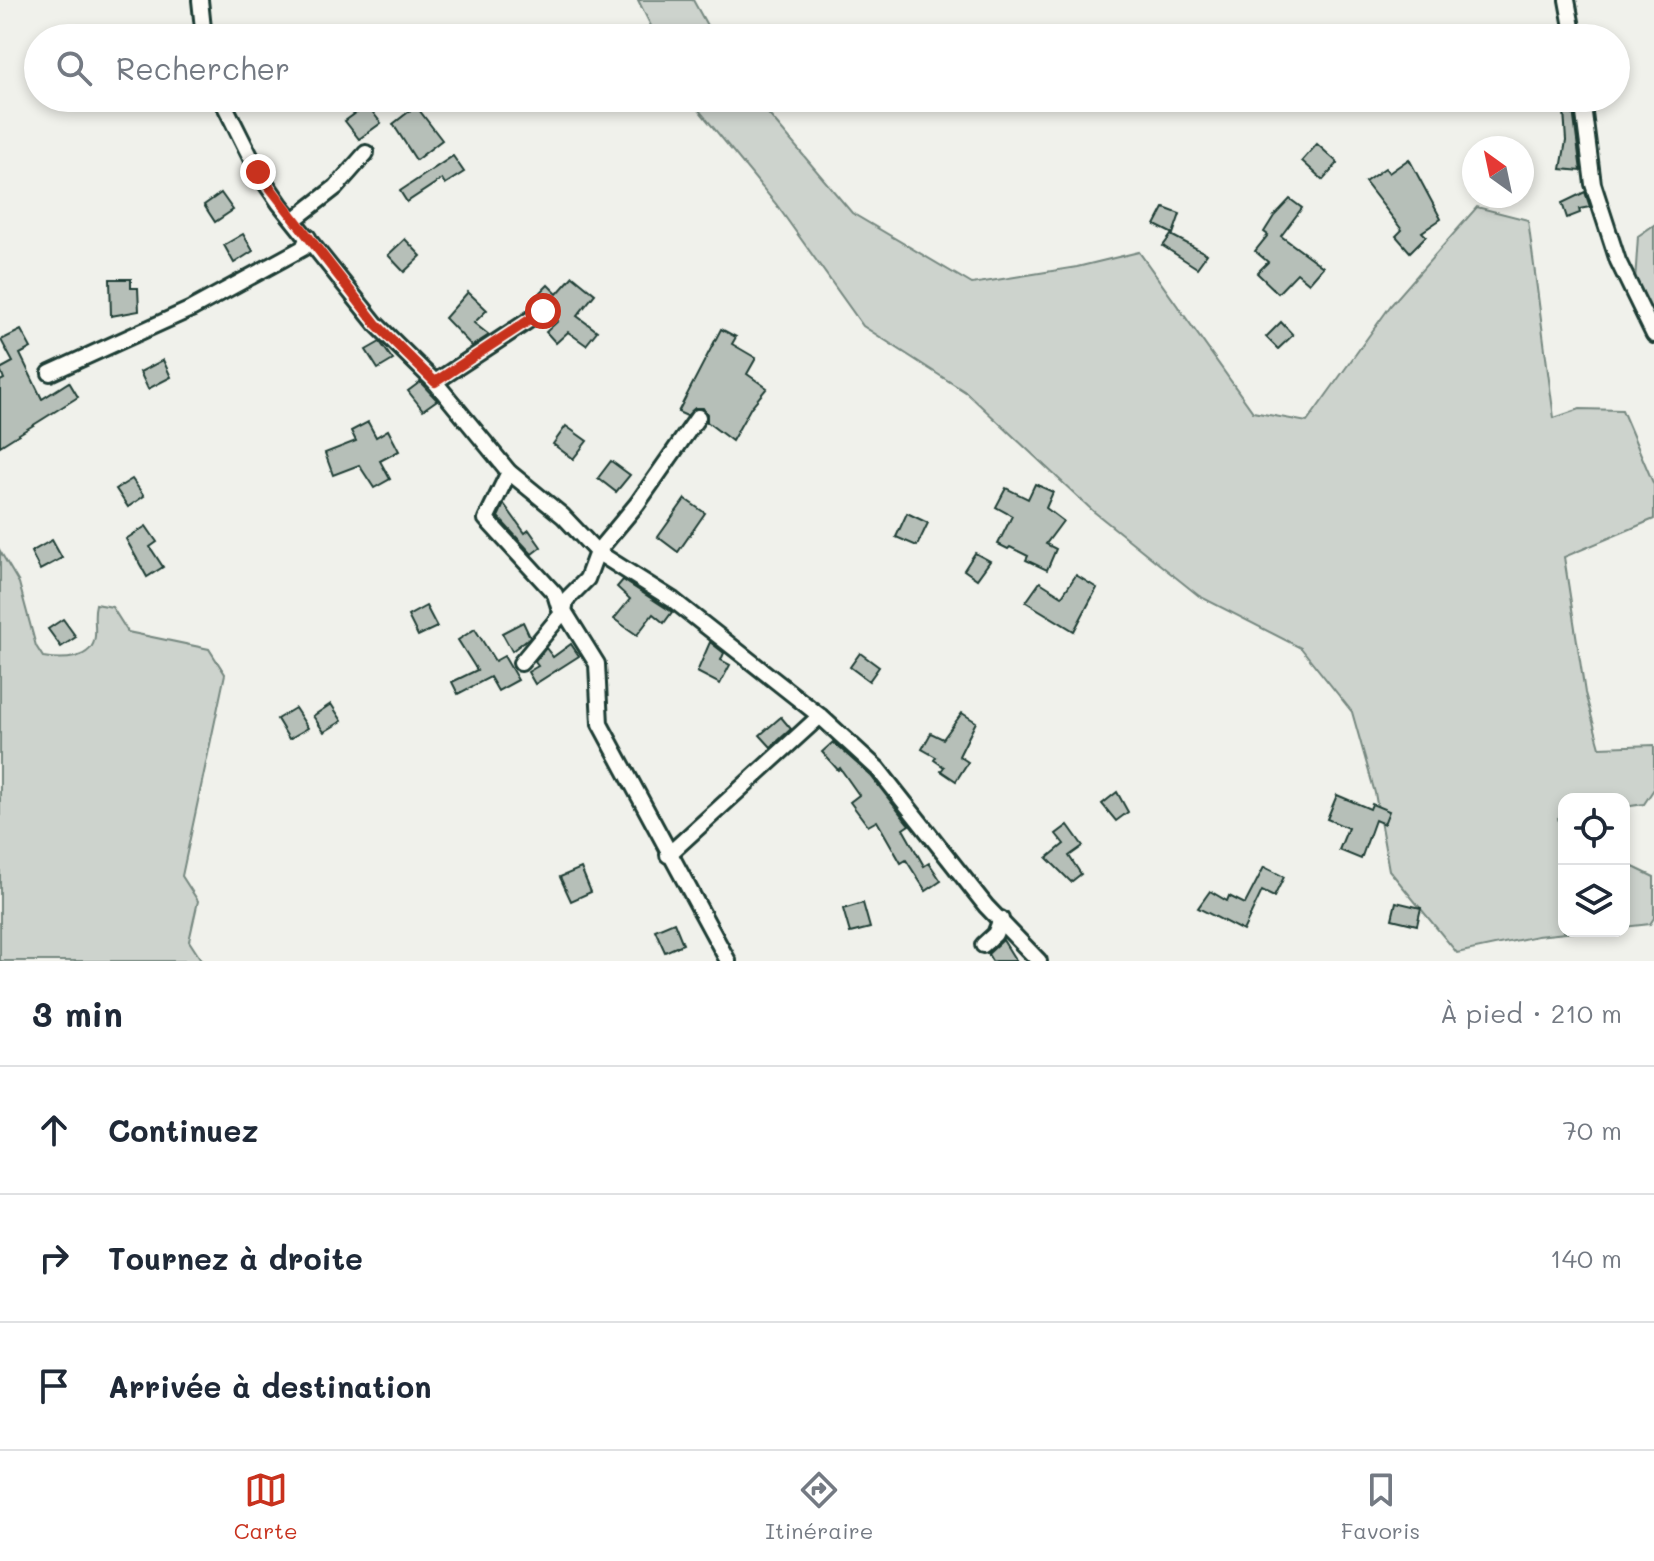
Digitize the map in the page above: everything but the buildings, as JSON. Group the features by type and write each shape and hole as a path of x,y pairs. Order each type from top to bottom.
{"street":[{"path":"200,0 203,24"},
{"path":"1567,0 1571,24"},
{"path":"228,112 258,172 308,237 376,324 435,382 509,472 563,516 597,552 673,600 820,716 878,769 986,906 1039,961"},
{"path":"1584,112 1593,184 1618,261 1654,335"},
{"path":"295,219 336,187 366,153"},
{"path":"50,373 191,309 303,248 308,237"},
{"path":"435,382 543,311"},
{"path":"521,663 587,579 597,552 637,504 698,417"},
{"path":"509,472 486,519 555,594 561,609 597,664 600,724 668,855 728,961"},
{"path":"668,855 820,716"},
{"path":"983,945 995,934 1001,919"}],"shaded area":[{"path":"638,0 693,0 706,24 650,24"},
{"path":"700,112 767,112 852,213 972,284 1077,267 1139,252 1253,412 1307,422 1391,305 1476,208 1528,220 1554,418 1580,409 1622,410 1654,485 1654,519 1564,557 1585,693 1600,747 1654,745 1654,789 1644,804 1630,806 1630,793 1558,793 1558,934 1457,953 1389,870 1375,793 1352,712 1301,648 1199,596 1093,511 967,393 863,326 776,204"},
{"path":"1654,225 1654,309 1634,297 1638,236"},
{"path":"0,551 19,583 36,646 43,657 75,657 89,650 95,636 96,604 112,607 128,632 209,649 225,674 182,876 198,901 189,941 202,961 0,961"},
{"path":"1630,865 1654,877 1654,918 1650,924 1630,926"}],"route":[{"path":"258,172 376,324 435,382 505,339 543,311"}]}
